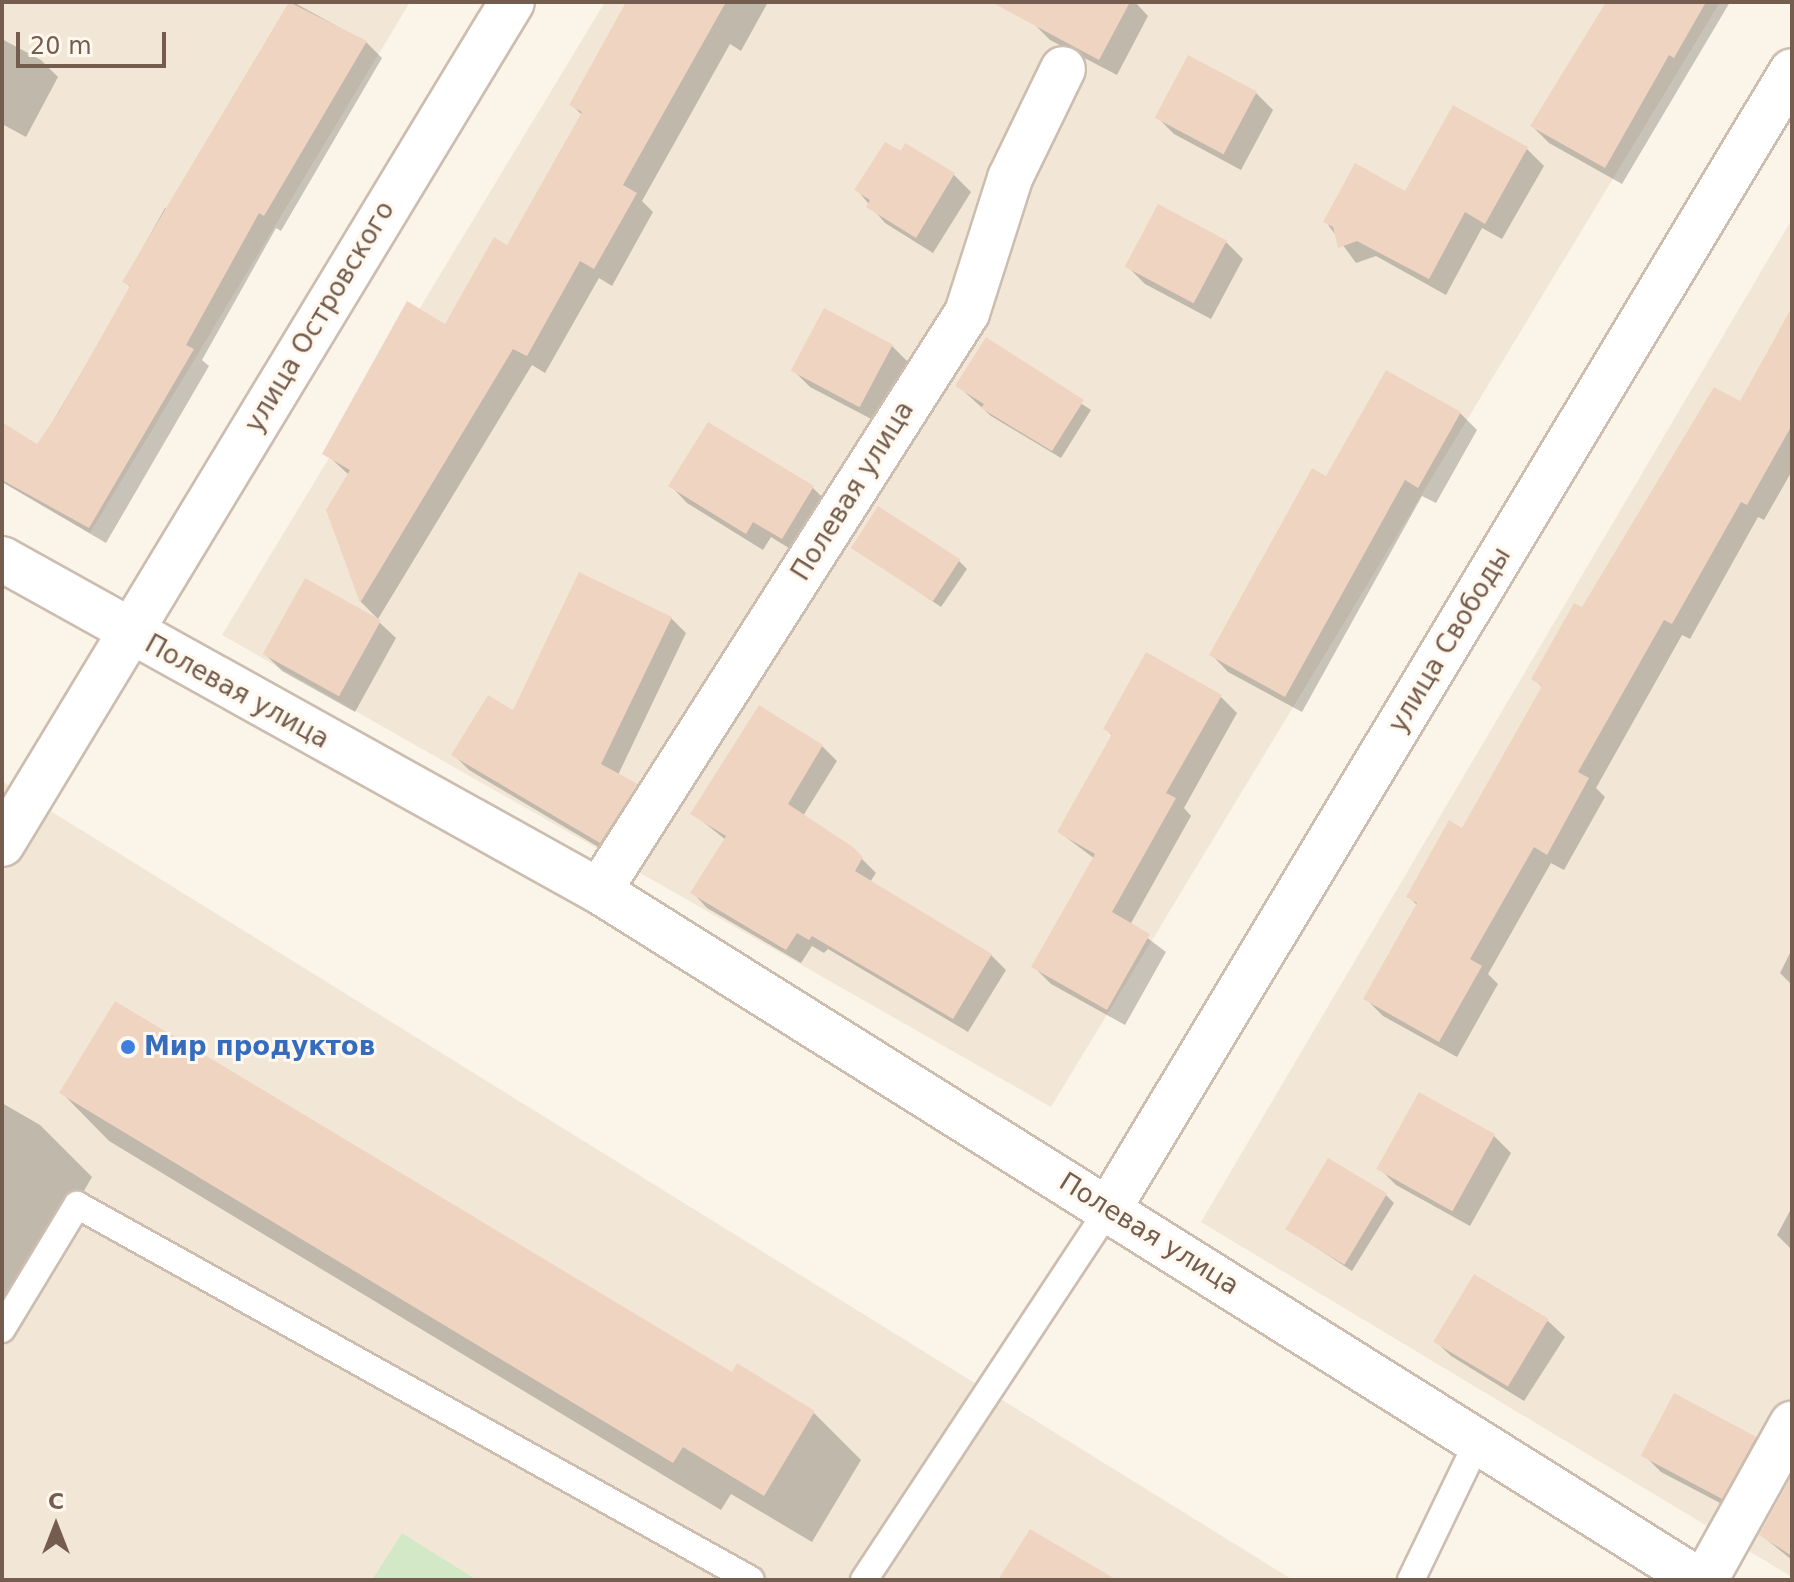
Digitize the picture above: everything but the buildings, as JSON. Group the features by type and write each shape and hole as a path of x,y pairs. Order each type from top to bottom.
{"street":[{"name":"улица Островского","path":"128,632 512,2"},
{"name":"Полевая улица","path":"599,891 967,313 1010,178 1063,69"},
{"name":"улица Свободы","path":"1109,1208 1792,71"},
{"name":"Полевая улица","path":"2,559 128,632 599,891 1698,1580"},
{"name":"Полевая улица","path":"2,844 128,632"},
{"path":"1705,1580 1792,1424"}],"lane":[{"path":"2,1329 77,1205 751,1580"},
{"path":"864,1580 1109,1208"},
{"path":"1411,1580 1478,1441"}],"shaded area":[{"path":"2,2 410,2 90,533 2,482"},
{"path":"605,2 1720,2 1051,1107 222,635"},
{"path":"1792,219 1792,1577 1201,1222"},
{"path":"2,781 1293,1580 2,1580"}],"green space":[{"path":"402,1533 477,1580 372,1580"}],"place":[{"name":"Мир продуктов","path":"128,1047"}]}
